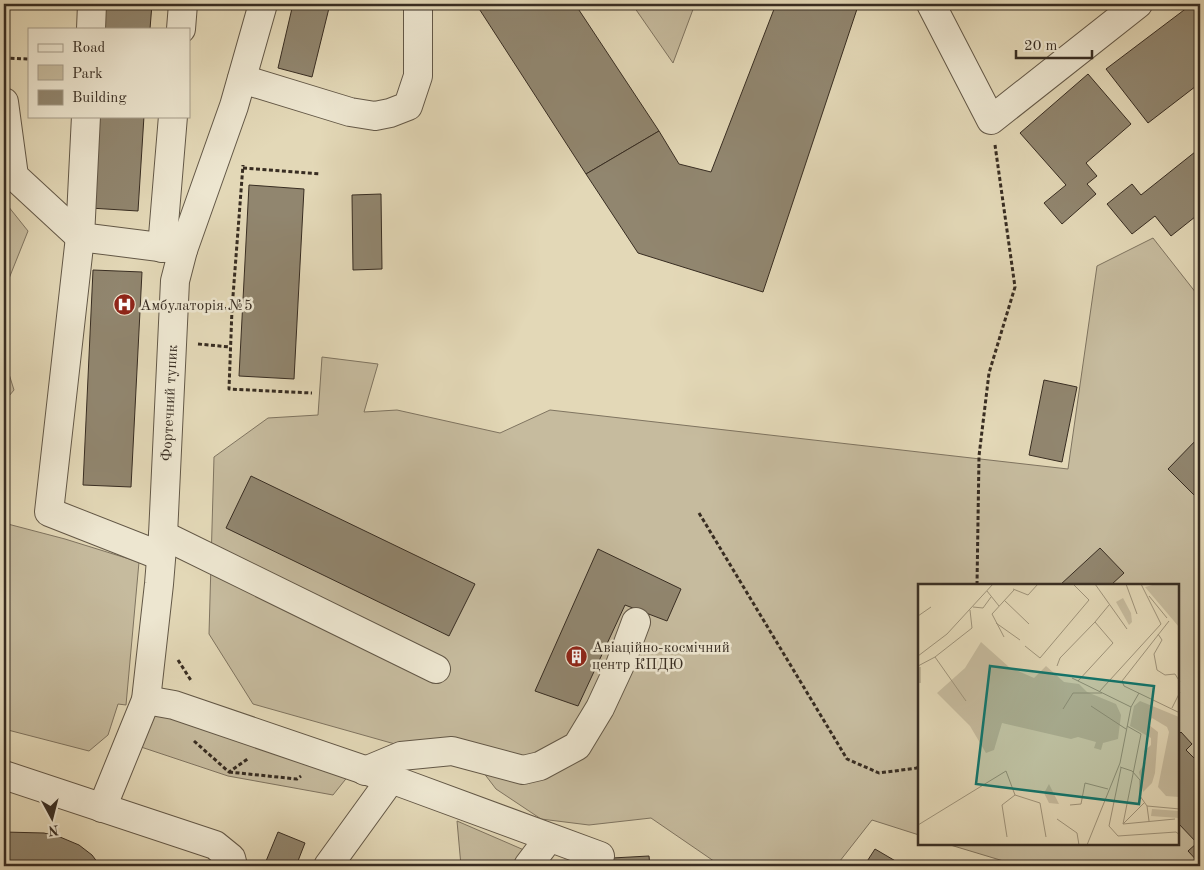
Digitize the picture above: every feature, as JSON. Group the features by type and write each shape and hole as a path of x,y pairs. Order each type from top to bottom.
{"street":[{"path":"91,28 92,4"},
{"path":"181,28 183,4"},
{"name":"Фортечний тупик","path":"102,808 146,700 162,545 175,281 172,249 234,106 263,4"},
{"path":"242,80 350,112 376,116 390,114 408,106 418,76 418,4"},
{"path":"930,4 991,120 1138,4"},
{"path":"4,102 14,176 80,238 172,249 173,118"},
{"path":"86,118 80,238 49,512 162,545 436,668"},
{"path":"365,771 401,756 452,751 523,770 540,766 577,746 600,708 620,665 636,622"},
{"path":"146,700 174,705 391,779 600,856"},
{"path":"4,775 215,845 231,858 233,866"},
{"path":"328,866 391,779"},
{"path":"528,866 549,838"}],"path":[{"path":"4,58 28,59"},
{"path":"977,584 979,456 989,373 1015,287 991,120"},
{"path":"243,162 232,309 229,389 312,393"},
{"path":"243,168 320,174"},
{"path":"193,306 232,309"},
{"path":"191,344 230,346"},
{"path":"699,513 848,759 879,772 918,767"},
{"path":"178,659 216,720"},
{"path":"229,772 297,779 304,773"}],"green space":[{"path":"632,4 695,4 673,63"},
{"path":"4,201 28,231 4,291"},
{"path":"1153,238 1200,298 1200,866 1020,866 950,845 1179,845 1179,584 918,584 918,835 872,820 836,866 721,866 651,818 589,825 541,819 496,789 480,768 253,704 209,634 214,457 268,418 318,415 322,357 378,364 364,412 397,410 500,433 550,410 1068,469 1097,266"},
{"path":"4,358 14,390 4,402"},
{"path":"4,523 65,539 139,562 126,705 118,704 108,735 89,751 4,729"},
{"path":"146,706 353,770 333,795 228,776 135,745"},
{"path":"457,821 524,850 513,866 461,866"}],"building":[{"path":"103,4 152,4 150,28 102,28"},
{"path":"293,4 330,4 312,77 278,68"},
{"path":"476,4 575,4 659,131 586,174"},
{"path":"776,4 838,4 857,9 763,292 638,253 586,174 659,131 679,164 711,172"},
{"path":"1192,4 1200,4 1200,83 1148,123 1106,69"},
{"path":"1088,74 1131,124 1086,163 1097,176 1087,184 1096,194 1062,224 1044,203 1066,185 1020,133"},
{"path":"96,118 144,118 138,211 90,208"},
{"path":"1200,148 1200,213 1171,236 1155,216 1132,234 1107,204 1132,184 1141,195"},
{"path":"249,185 304,189 294,379 239,376"},
{"path":"381,194 382,269 353,270 352,195"},
{"path":"93,270 142,272 131,487 83,485"},
{"path":"1044,380 1077,387 1062,462 1029,455"},
{"path":"1200,436 1200,501 1168,469"},
{"path":"251,476 475,584 449,636 226,528"},
{"path":"1100,548 1124,573 1112,584 1061,584"},
{"name":"Авіаційно-космічний центр КПДЮ","path":"598,549 681,589 667,621 625,605 578,706 535,691"},
{"path":"1181,732 1192,744 1186,750 1200,764 1200,864 1188,851 1197,843 1179,824 1179,734"},
{"path":"4,832 44,833 60,837 79,845 92,855 98,863 107,866 4,866"},
{"path":"278,832 305,843 296,866 264,866"},
{"path":"875,849 904,866 864,866"},
{"path":"649,856 650,866 606,866 612,858"}],"place":[{"name":"Амбулаторія №5","path":"124,305"},
{"name":"Авіаційно-космічний центр КПДЮ","path":"576,656"}]}
